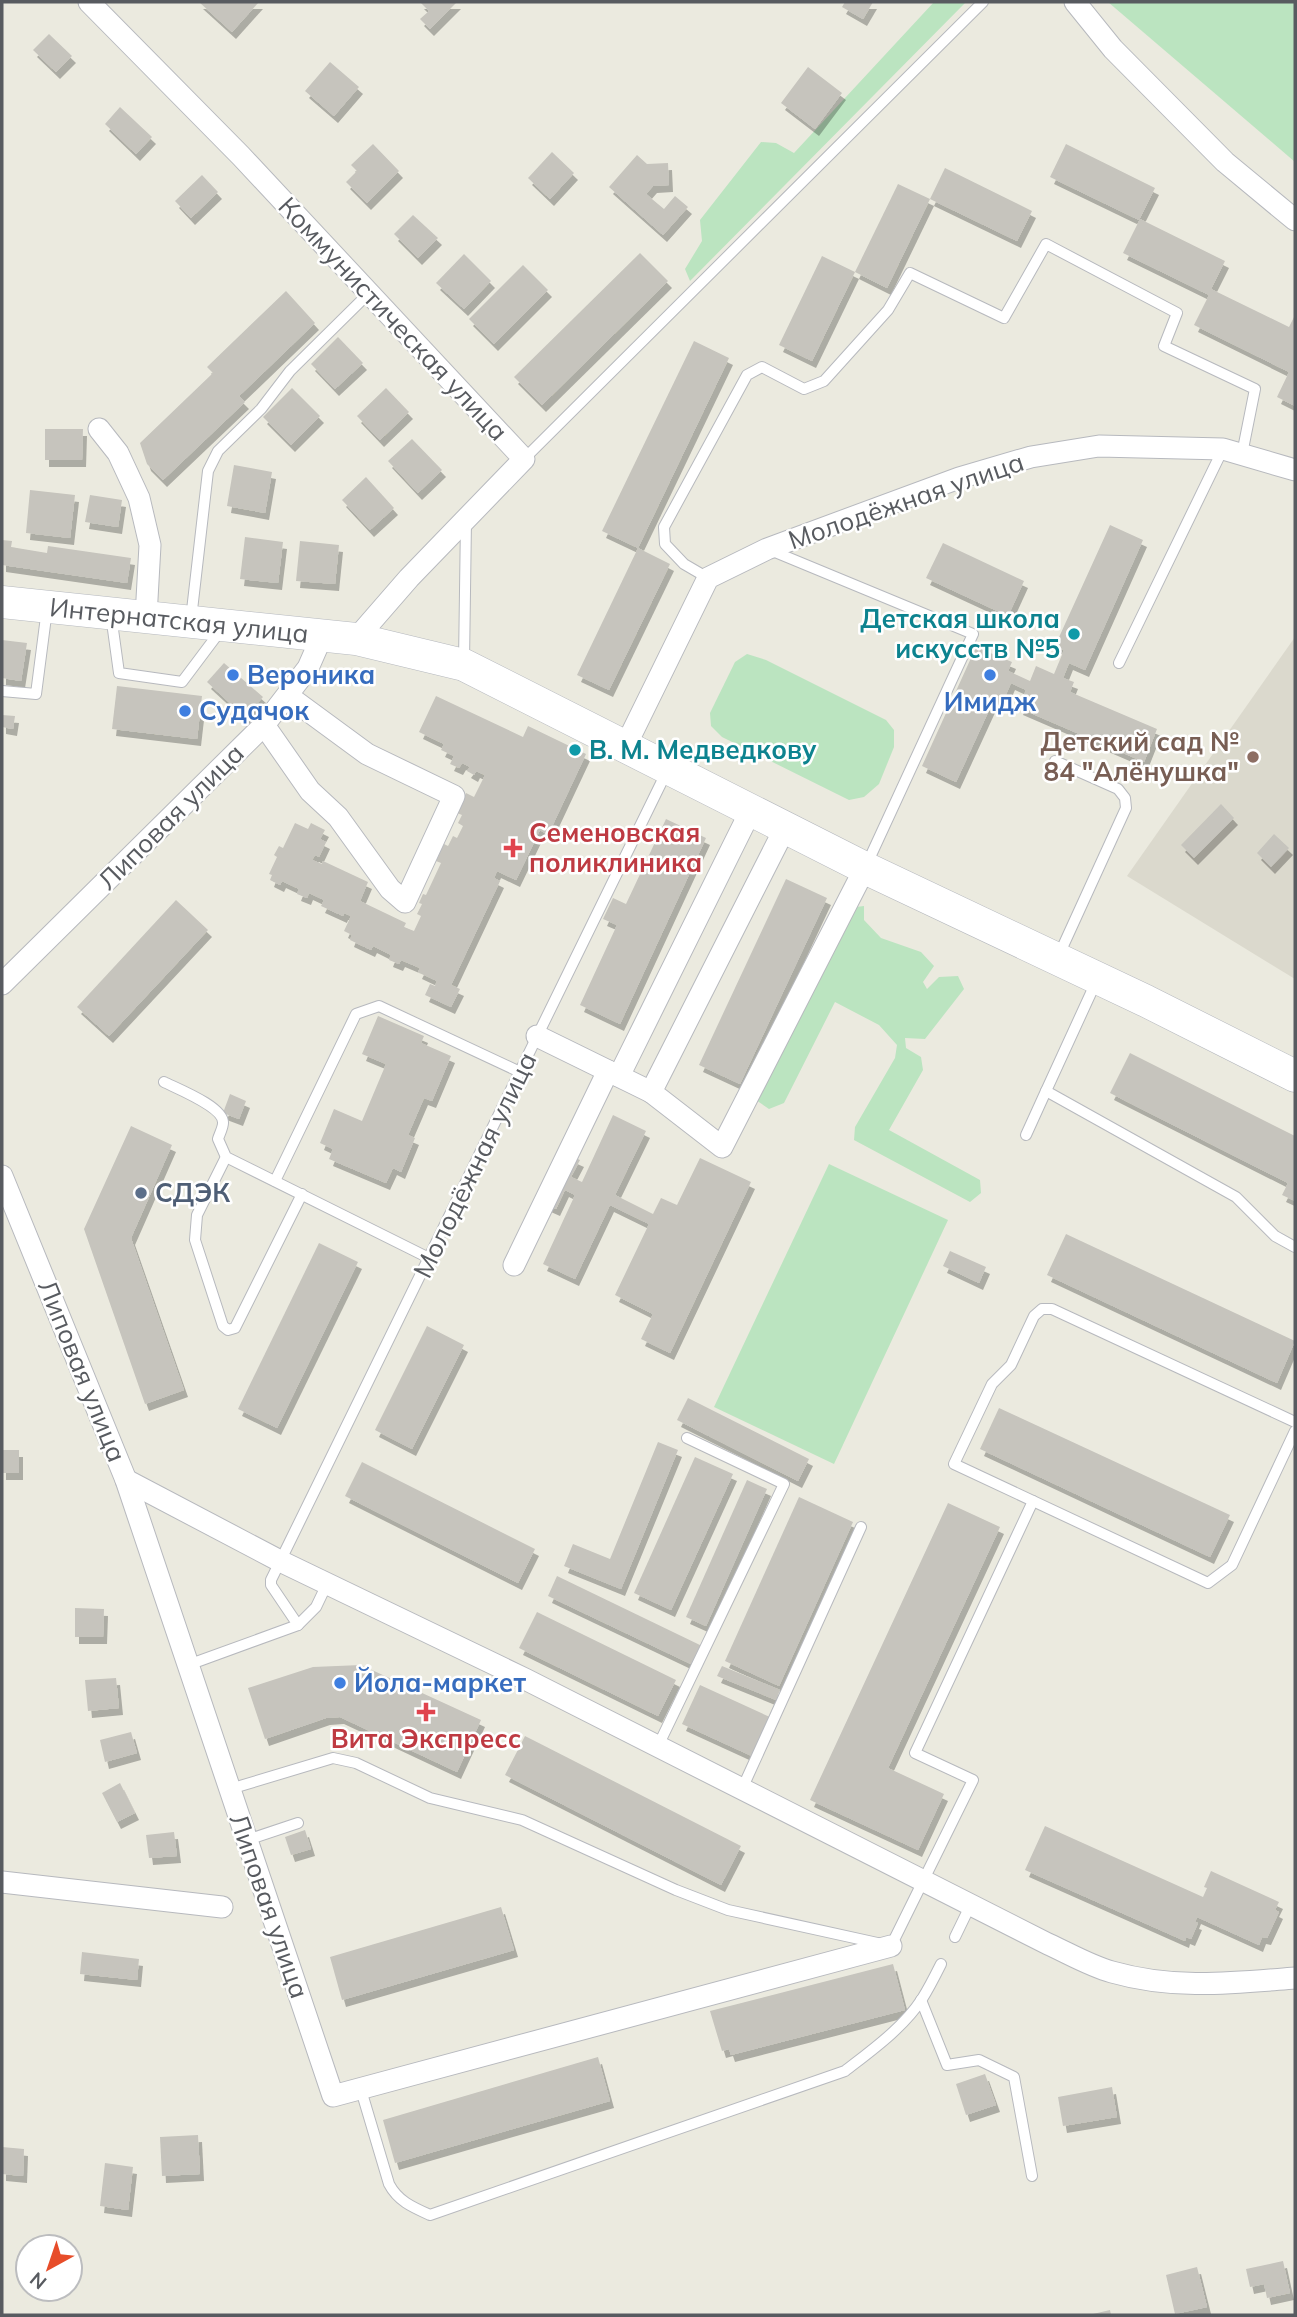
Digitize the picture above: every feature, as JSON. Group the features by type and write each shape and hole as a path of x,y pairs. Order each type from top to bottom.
{"street":[{"name":"Коммунистическая улица","path":"89,2 241,156 524,459 409,578 356,639"},
{"path":"1075,2 1113,49 1225,162 1295,220"},
{"path":"99,429 118,453 139,498 150,545 146,617"},
{"name":"Молодёжная улица","path":"708,578 767,549 959,478 1031,457 1100,446 1232,451 1295,470"},
{"path":"625,747 708,578"},
{"name":"Интернатская улица","path":"2,602 356,639 464,664 865,868 1146,1001 1295,1076"},
{"name":"Липовая улица","path":"2,984 264,725 309,668 322,636"},
{"path":"264,725 310,791 338,817 390,889 405,902 454,796 367,754 288,696"},
{"path":"514,1265 751,810"},
{"path":"650,1092 785,828"},
{"path":"537,1037 650,1092 722,1147 865,868"},
{"name":"Липовая улица","path":"2,1175 126,1480 333,2096 891,1946"},
{"path":"126,1480 280,1561 525,1679 923,1881 1110,1972 1158,1983 1204,1985 1295,1978"},
{"path":"2,1882 222,1908"}],"lane":[{"path":"524,459 983,2"},
{"path":"708,578 684,564 665,544 664,527 747,375 762,367 804,389 824,382 888,310 911,273 1004,318 1046,244 1177,313 1164,346 1255,389 1232,451 1119,663"},
{"path":"191,622 208,471 218,451 261,409 290,371 369,294"},
{"path":"464,664 466,519"},
{"path":"767,549 973,634 865,868"},
{"path":"2,691 36,694 47,607"},
{"path":"111,613 120,673 182,682 225,625"},
{"path":"1055,761 1118,789 1125,798 1126,808 1057,960"},
{"name":"Молодёжная улица","path":"298,1625 271,1585 271,1580 668,769"},
{"path":"1026,1135 1097,979"},
{"path":"275,1181 356,1014 379,1006 520,1072"},
{"path":"164,1083 211,1106 221,1115 223,1123 218,1139 226,1157 429,1258"},
{"path":"1046,1091 1236,1197 1275,1236 1295,1247"},
{"path":"226,1157 197,1215 195,1240 223,1326 228,1330 235,1328 302,1194"},
{"path":"1295,1422 1052,1309 1042,1309 1034,1316 1011,1365 992,1384 954,1464 1208,1583 1231,1565 1295,1431"},
{"path":"658,1746 784,1484 687,1438"},
{"path":"230,1789 333,1758 356,1763 430,1798 522,1820 728,1910 891,1946 973,1780 915,1752 1033,1501"},
{"path":"742,1789 861,1527"},
{"path":"188,1665 298,1625 316,1607 327,1584"},
{"path":"247,1840 298,1823"},
{"path":"955,1937 971,1904"},
{"path":"361,2090 389,2184 395,2195 404,2203 430,2215 845,2071 876,2048 921,2000 941,1964"},
{"path":"921,2000 947,2065 979,2060 1014,2077 1032,2176"}],"shaded area":[{"name":"Детский сад № 84 \"Алёнушка\"","path":"1295,637 1295,979 1127,876"}],"green space":[{"path":"934,2 966,2 690,281 685,269 702,241 700,220 761,142 776,143 794,153"},
{"path":"1108,2 1295,2 1295,162"},
{"path":"747,654 766,660 886,720 894,730 894,747 879,784 864,797 849,800 722,737 711,726 710,713 735,662"},
{"path":"864,906 864,920 881,938 921,952 934,966 923,982 927,989 939,977 958,976 964,989 925,1039 905,1038 906,1048 921,1057 923,1070 889,1130 980,1180 981,1193 970,1202 854,1140 855,1127 895,1058 897,1045 879,1025 835,1002 784,1103 769,1109 756,1100 856,907"},
{"path":"829,1164 948,1220 834,1464 714,1407"}],"building":[{"path":"199,2 259,2 232,32"},
{"path":"420,2 457,2 430,29 420,19 429,11"},
{"path":"845,2 873,2 863,19 842,7"},
{"path":"49,34 72,56 56,72 33,50"},
{"path":"330,62 359,87 334,116 305,91"},
{"path":"808,67 842,93 815,129 781,103"},
{"path":"120,107 152,137 136,154 105,124"},
{"path":"373,144 399,171 367,203 346,182 357,171 351,165"},
{"path":"1066,144 1155,188 1139,220 1050,177"},
{"path":"552,152 574,173 550,199 528,178"},
{"path":"637,155 647,164 668,163 669,185 653,186 646,194 664,209 675,196 688,207 663,235 609,187"},
{"path":"945,168 1032,211 1017,241 930,199"},
{"path":"202,175 218,192 191,218 175,201"},
{"path":"898,184 930,199 887,288 855,272"},
{"path":"413,215 438,238 418,258 394,234"},
{"path":"1140,219 1225,261 1211,289 1289,327 1295,315 1295,406 1277,397 1289,372 1194,325 1209,295 1123,253"},
{"path":"640,253 668,281 542,405 514,377"},
{"path":"464,254 491,281 464,309 436,283"},
{"path":"822,256 855,272 812,361 779,345"},
{"path":"523,265 548,290 494,344 469,319"},
{"path":"286,291 315,323 239,396 245,402 163,480 147,464 140,443 213,373 207,367"},
{"path":"338,337 363,363 335,389 311,364"},
{"path":"694,341 729,358 638,548 602,531"},
{"path":"292,388 320,416 291,445 263,417"},
{"path":"386,388 409,412 380,440 357,416"},
{"path":"45,429 83,429 82,460 45,460"},
{"path":"412,439 442,470 418,493 388,461"},
{"path":"234,465 272,472 265,513 227,506"},
{"path":"366,477 394,508 370,530 342,500"},
{"path":"30,490 75,495 70,538 26,533"},
{"path":"90,495 122,500 118,527 85,522"},
{"path":"1110,525 1143,540 1085,670 1069,663 1063,678 1074,682 1070,692 1157,729 1144,762 1019,708 1026,690 1011,683 1004,699 996,695 956,782 922,766 976,647 1012,662 1008,671 1030,681 1036,666 1054,674 1064,650 1055,646"},
{"path":"245,537 283,542 278,583 240,579"},
{"path":"2,540 12,541 11,547 47,553 48,546 131,558 127,583 2,565"},
{"path":"300,541 339,545 335,584 296,581"},
{"path":"943,543 1024,581 1008,616 926,578"},
{"path":"638,548 670,564 609,690 577,675"},
{"path":"2,640 27,643 21,681 2,678"},
{"path":"224,663 263,697 245,717 207,682"},
{"path":"117,686 202,696 197,739 112,729"},
{"path":"436,696 523,737 528,726 586,754 548,835 540,830 516,880 497,871 494,878 500,881 451,985 460,989 451,1007 425,995 430,984 435,986 437,981 418,972 420,968 401,960 399,964 389,960 391,955 373,946 371,950 350,940 352,935 344,931 351,916 344,913 343,916 321,906 324,900 309,893 307,898 297,894 299,889 282,881 280,885 270,880 272,875 269,874 277,857 274,855 279,846 283,848 295,823 308,829 311,823 325,830 320,839 326,842 319,857 315,855 312,860 322,864 323,861 368,882 360,901 406,923 404,927 414,931 421,916 417,914 422,904 419,903 423,894 426,895 441,863 436,861 444,844 448,846 453,836 457,838 463,826 458,823 462,815 457,813 466,793 474,797 485,775 476,771 474,775 467,771 470,767 462,763 459,768 450,764 454,756 441,750 444,744 419,732"},
{"path":"2,715 15,716 13,729 2,727"},
{"path":"1221,804 1234,818 1194,858 1181,845"},
{"path":"666,819 706,838 620,1024 580,1005 617,925 603,919 613,898 626,904"},
{"path":"1274,834 1289,848 1271,867 1257,853"},
{"path":"786,879 827,898 740,1084 699,1065"},
{"path":"176,900 208,930 109,1036 77,1007"},
{"path":"378,1016 424,1036 421,1043 451,1056 432,1101 424,1098 408,1135 415,1138 401,1172 393,1168 386,1183 329,1159 333,1149 320,1143 334,1109 362,1121 386,1064 362,1054"},
{"path":"1130,1053 1295,1136 1295,1201 1282,1195 1288,1183 1110,1093"},
{"path":"230,1094 246,1101 239,1119 223,1113"},
{"path":"613,1115 646,1131 615,1195 653,1214 661,1198 677,1205 700,1158 751,1182 670,1353 641,1339 653,1314 615,1295 649,1224 610,1205 575,1279 543,1264 575,1195 565,1190 556,1209 547,1205 571,1156 580,1160 571,1177 582,1182"},
{"path":"131,1126 172,1145 131,1238 184,1390 145,1404 84,1229"},
{"path":"1066,1234 1295,1341 1277,1383 1047,1275"},
{"path":"319,1243 358,1262 277,1428 238,1409"},
{"path":"950,1251 986,1267 979,1283 943,1266"},
{"path":"427,1326 464,1345 412,1449 375,1430"},
{"path":"688,1398 809,1459 798,1481 677,1420"},
{"path":"999,1408 1230,1515 1210,1557 980,1449"},
{"path":"658,1442 678,1450 621,1589 564,1566 573,1544 610,1559"},
{"path":"2,1450 19,1450 19,1473 2,1473"},
{"path":"695,1457 733,1474 671,1610 634,1593"},
{"path":"362,1462 535,1549 518,1583 345,1496"},
{"path":"747,1480 767,1489 706,1626 686,1617"},
{"path":"799,1497 853,1522 779,1686 725,1661"},
{"path":"948,1503 1000,1527 888,1768 944,1794 918,1850 810,1800"},
{"path":"557,1576 702,1646 693,1665 548,1596"},
{"path":"75,1608 104,1609 103,1637 75,1637"},
{"path":"537,1612 676,1680 658,1716 519,1648"},
{"path":"361,1665 481,1720 457,1772 340,1717 326,1718 265,1739 248,1688 313,1667"},
{"path":"722,1666 780,1690 776,1700 717,1676"},
{"path":"116,1678 119,1708 88,1711 85,1680"},
{"path":"700,1685 772,1718 754,1757 682,1724"},
{"path":"131,1732 137,1753 105,1762 100,1740"},
{"path":"525,1736 741,1846 721,1885 505,1775"},
{"path":"120,1783 135,1813 117,1822 102,1793"},
{"path":"1045,1826 1203,1897 1211,1871 1279,1902 1275,1910 1279,1912 1267,1938 1262,1937 1259,1945 1197,1917 1195,1922 1198,1923 1191,1939 1186,1937 1185,1941 1025,1870"},
{"path":"305,1830 311,1849 291,1855 285,1837"},
{"path":"174,1832 177,1856 149,1858 146,1835"},
{"path":"501,1907 514,1950 342,2000 330,1957"},
{"path":"82,1952 139,1959 137,1980 80,1974"},
{"path":"893,1964 905,2010 731,2055 729,2049 722,2051 710,2011"},
{"path":"598,2057 610,2101 395,2163 383,2120"},
{"path":"985,2074 996,2105 966,2115 956,2084"},
{"path":"1112,2087 1117,2117 1063,2126 1058,2097"},
{"path":"198,2135 200,2174 162,2176 160,2137"},
{"path":"2,2147 24,2149 23,2176 2,2174"},
{"path":"105,2163 133,2167 128,2210 100,2206"},
{"path":"1283,2261 1290,2293 1267,2298 1264,2284 1250,2287 1246,2269"},
{"path":"1197,2267 1207,2307 1175,2314 1166,2275"},
{"path":"1110,2310 1111,2315 1093,2315 1093,2314"}],"place":[{"name":"Детская школа искусств №5","path":"1074,634"},
{"name":"Вероника","path":"233,675"},
{"name":"Имидж","path":"990,675"},
{"name":"Судачок","path":"185,711"},
{"name":"В. М. Медведкову","path":"575,750"},
{"name":"Детский сад № 84 \"Алёнушка\"","path":"1253,757"},
{"name":"Семеновская поликлиника","path":"513,848"},
{"name":"СДЭК","path":"141,1193"},
{"name":"Йола-маркет","path":"340,1683"},
{"name":"Вита Экспресс","path":"426,1712"}]}
